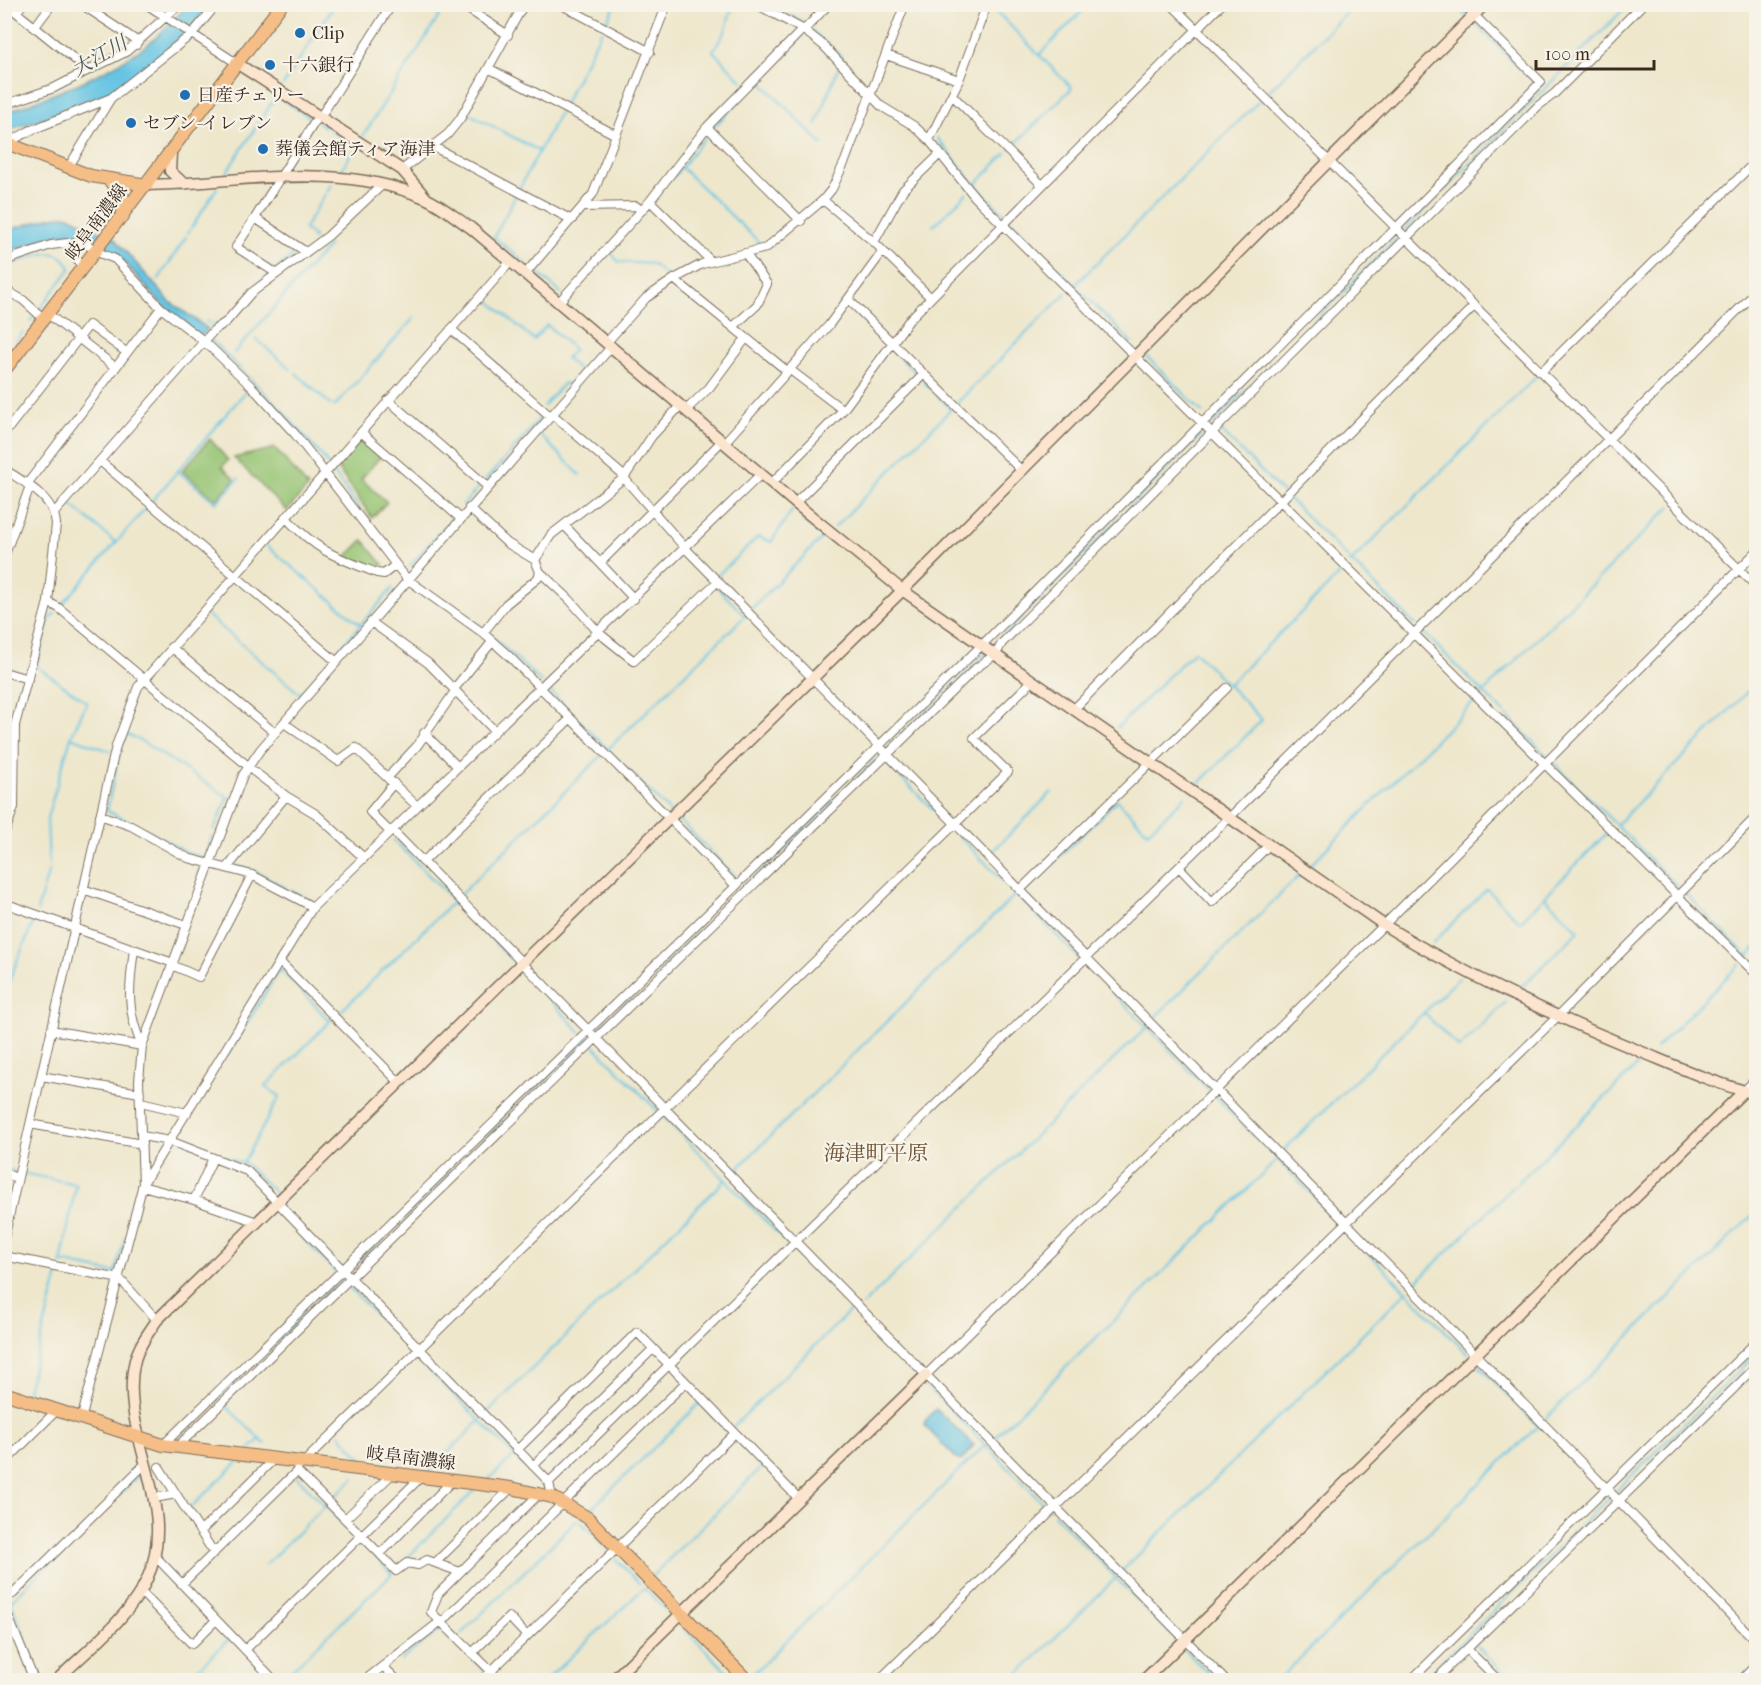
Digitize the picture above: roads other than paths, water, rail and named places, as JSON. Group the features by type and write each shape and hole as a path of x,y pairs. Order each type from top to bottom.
{"main road":[{"path":"147,185 282,4"},
{"name":"岐阜南濃線","path":"5,143 68,169 110,181 147,185"},
{"path":"110,181 123,198 123,217"},
{"name":"岐阜南濃線","path":"4,370 147,185"},
{"name":"岐阜南濃線","path":"4,1393 141,1440 163,1445 273,1460 299,1466 511,1488 552,1498 588,1518 747,1680"}],"street":[{"path":"22,4 16,12 83,66 86,72"},
{"path":"34,28 52,4"},
{"path":"81,4 135,39 136,45"},
{"path":"146,4 402,170 427,199"},
{"path":"4,105 54,88 136,45 180,4"},
{"path":"5,143 28,131 111,98 190,33 217,4"},
{"path":"276,273 236,247 392,4"},
{"path":"459,4 508,35"},
{"path":"402,170 460,119 490,69 524,4"},
{"path":"560,4 650,52"},
{"path":"526,273 584,207 592,194 650,52 667,4"},
{"path":"756,4 804,29 892,115 914,126 929,140 957,176 1003,224 1756,974"},
{"path":"559,302 650,201 707,127 829,4"},
{"path":"81,1420 143,1185 140,1098 142,1046 209,863 248,766 407,578 551,415 646,298 691,269 711,261 766,248 823,200 832,189 842,168 905,4"},
{"path":"929,140 959,80 987,4"},
{"path":"1171,4 1473,307 1756,586"},
{"path":"772,483 843,410 930,297 1222,4"},
{"path":"593,1034 739,883 880,746 988,649 1203,423 1541,82 1463,4"},
{"path":"57,1680 141,1592 155,1556 158,1523 155,1498 141,1440 132,1380 139,1349 157,1320 902,590 1485,4"},
{"path":"177,1447 346,1275 593,1034 886,758 976,668 988,649 1002,643 1405,238 1643,4"},
{"path":"886,55 959,80"},
{"path":"490,69 616,135"},
{"path":"952,95 1042,185"},
{"path":"68,169 111,98"},
{"path":"707,127 801,220"},
{"path":"432,146 572,220"},
{"path":"171,153 170,171 184,184"},
{"path":"874,242 903,190 940,154"},
{"path":"1541,372 1756,161"},
{"path":"147,185 325,175 383,184 427,199 471,228 526,273 795,503 902,590 1384,925 1457,968 1557,1017 1756,1094"},
{"path":"4,835 14,807 15,725 48,602 55,512 214,330 226,322 251,293 328,236 383,184"},
{"path":"823,200 849,225 874,242 930,297"},
{"path":"650,201 711,261"},
{"path":"584,207 636,206 641,210"},
{"path":"255,218 306,252"},
{"path":"4,261 51,245 84,242 115,259 161,308 205,342 252,387 328,469 394,566 483,633 543,685 570,719 739,883"},
{"path":"68,243 82,269"},
{"path":"600,563 723,442 848,299 883,251"},
{"path":"734,327 757,305 767,284 745,253"},
{"path":"4,1239 116,746 143,678 511,261"},
{"path":"674,279 746,338 843,410"},
{"path":"4,289 79,339 115,367"},
{"path":"549,1482 1229,818 1756,292"},
{"path":"848,299 1021,470"},
{"path":"1074,709 1473,307"},
{"path":"4,557 28,485 161,308"},
{"path":"4,434 89,325 126,352"},
{"path":"451,329 625,478 686,549 880,746 886,758 956,824 1756,1641"},
{"path":"535,560 551,535 625,478 652,436 709,388 746,338"},
{"path":"795,503 924,374"},
{"path":"388,400 488,487"},
{"path":"361,432 460,518"},
{"path":"100,461 337,662"},
{"path":"4,469 28,485 55,512"},
{"path":"143,1185 313,907 494,730 686,549 761,474"},
{"path":"470,508 507,543 535,560 540,572 569,598 599,633 634,661 718,581"},
{"path":"285,517 309,542 327,554 377,573 384,574 394,566"},
{"path":"564,525 634,599"},
{"path":"613,1680 1384,925 1756,552"},
{"path":"483,633 506,604 538,578 540,572"},
{"path":"48,602 248,766 286,796 316,814 364,858"},
{"path":"371,622 428,663 494,730"},
{"path":"492,642 424,733 370,812 423,862 593,1034 1225,1680"},
{"path":"171,647 275,733"},
{"path":"4,672 28,679"},
{"path":"182,1584 299,1466 1008,772 974,738 1033,680"},
{"path":"1021,890 1227,688"},
{"path":"423,862 570,719"},
{"path":"284,723 338,761 356,748 417,806"},
{"path":"424,733 457,766"},
{"path":"227,867 286,796"},
{"path":"100,815 131,826 188,858 252,874 313,907"},
{"path":"879,1680 1557,1017 1756,817"},
{"path":"1179,867 1212,902 1269,845"},
{"path":"4,903 134,949 199,977 252,874"},
{"path":"83,889 186,925"},
{"path":"134,949 128,997 132,1023 142,1046"},
{"path":"280,962 399,1082"},
{"path":"51,1030 142,1046"},
{"path":"41,1076 140,1098 187,1113"},
{"path":"1144,1680 1756,1079"},
{"path":"30,1124 142,1140 170,1141 247,1171 549,1482 552,1498"},
{"path":"194,1200 213,1158"},
{"path":"4,1173 17,1178"},
{"path":"143,1185 257,1222"},
{"path":"4,1256 120,1279 157,1320"},
{"path":"163,1445 346,1275"},
{"path":"517,1450 637,1332 799,1499"},
{"path":"1411,1680 1756,1342"},
{"path":"533,1466 653,1349"},
{"path":"1435,1680 1756,1367"},
{"path":"500,1680 431,1612 438,1594 460,1572 552,1498 686,1383"},
{"path":"4,1463 56,1411"},
{"path":"482,1680 735,1433"},
{"path":"200,1532 273,1460"},
{"path":"4,1598 13,1594 146,1463"},
{"path":"299,1466 345,1519 396,1570 407,1563 418,1565 428,1560 460,1572"},
{"path":"159,1467 214,1553"},
{"path":"345,1519 392,1474"},
{"path":"245,1650 421,1477"},
{"path":"380,1554 452,1481"},
{"path":"436,1562 511,1488"},
{"path":"155,1498 176,1494"},
{"path":"365,1680 441,1621 552,1498"},
{"path":"155,1556 274,1680"},
{"path":"141,1592 192,1644 216,1620"},
{"path":"4,1606 34,1680"},
{"path":"472,1653 509,1617 527,1636"},
{"path":"1472,1645 1498,1680"},
{"path":"1741,1680 1756,1665"},
{"path":"383,1666 397,1680"}],"water":[{"path":"188,5 211,5 174,44 132,79 90,102 5,131 5,113 114,66 148,44"},
{"path":"67,215 114,238 169,301 208,329 201,337 167,310 119,256 104,251 84,234 61,234 5,253 5,231 52,217"},
{"path":"936,1409 974,1445 962,1460 958,1460 924,1425"}],"waterway":[{"path":"283,85 335,4"},
{"path":"363,136 447,4"},
{"path":"606,23 616,4"},
{"path":"733,4 725,32 713,51 743,82"},
{"path":"771,4 782,10"},
{"path":"876,66 899,4"},
{"path":"1010,149 1072,88 1039,55 1089,4"},
{"path":"1266,94 1355,4"},
{"path":"1455,4 1467,17"},
{"path":"1210,426 1629,4"},
{"path":"992,7 1039,55"},
{"path":"790,15 803,22"},
{"path":"1476,24 1534,82"},
{"path":"810,29 842,57"},
{"path":"564,104 602,30"},
{"path":"772,66 802,36"},
{"path":"816,125 839,66"},
{"path":"759,80 823,145"},
{"path":"714,127 759,80"},
{"path":"226,173 277,95"},
{"path":"277,96 312,119"},
{"path":"1075,285 1261,99"},
{"path":"519,189 561,110"},
{"path":"468,113 539,151"},
{"path":"318,122 325,127"},
{"path":"330,130 356,147"},
{"path":"674,177 708,133"},
{"path":"937,138 975,185 1006,216"},
{"path":"342,169 352,152"},
{"path":"975,185 1006,153"},
{"path":"681,167 761,244"},
{"path":"312,239 315,237 304,229 332,183"},
{"path":"188,233 217,188"},
{"path":"933,226 967,193"},
{"path":"516,195 494,237 525,263"},
{"path":"1011,221 1132,343"},
{"path":"158,280 186,237"},
{"path":"234,353 329,245"},
{"path":"277,268 298,251"},
{"path":"609,251 619,262 652,264 668,277"},
{"path":"4,267 41,254 50,253 65,260 70,269 39,310"},
{"path":"534,270 561,293"},
{"path":"261,281 270,273"},
{"path":"580,285 586,277"},
{"path":"567,299 575,290"},
{"path":"957,403 1066,293"},
{"path":"485,297 534,340 547,325 574,349 566,358 581,372 569,385 564,383 544,406"},
{"path":"849,305 885,342"},
{"path":"30,322 36,314"},
{"path":"334,407 415,317"},
{"path":"206,321 213,325 220,322"},
{"path":"16,341 23,332"},
{"path":"210,339 280,408 325,460 370,525"},
{"path":"256,339 291,369"},
{"path":"893,351 917,374"},
{"path":"1146,356 1203,413"},
{"path":"296,373 331,405"},
{"path":"1350,563 1537,376"},
{"path":"835,527 951,409 923,381"},
{"path":"152,501 247,390"},
{"path":"486,480 540,419 539,413"},
{"path":"991,648 1206,430"},
{"path":"1220,430 1283,493"},
{"path":"539,434 580,475"},
{"path":"178,471 216,503 239,478"},
{"path":"463,505 480,486"},
{"path":"1288,498 1415,625"},
{"path":"69,503 116,543"},
{"path":"1482,694 1671,506"},
{"path":"62,605 147,507"},
{"path":"717,576 758,537 771,542 793,509"},
{"path":"410,566 452,518"},
{"path":"751,609 823,537 803,520"},
{"path":"267,546 361,625"},
{"path":"688,557 711,581"},
{"path":"1117,728 1194,651 1228,685 1344,570"},
{"path":"608,749 745,616 717,587"},
{"path":"335,654 393,588"},
{"path":"49,865 47,818 71,737 87,702 36,666 49,620 55,613"},
{"path":"206,614 300,694 328,662"},
{"path":"467,617 484,629"},
{"path":"1422,631 1547,756"},
{"path":"491,635 541,682"},
{"path":"595,1032 987,652"},
{"path":"4,666 21,673"},
{"path":"1616,825 1756,683"},
{"path":"545,686 670,812"},
{"path":"1197,785 1262,720 1230,687"},
{"path":"1311,864 1476,700"},
{"path":"137,825 107,811 119,752 126,734 141,741 228,797 214,830"},
{"path":"71,737 110,751"},
{"path":"461,894 601,756"},
{"path":"883,760 949,825"},
{"path":"1553,762 1679,888"},
{"path":"991,853 1052,792"},
{"path":"1026,890 1117,800 1148,832 1185,797"},
{"path":"677,818 745,886"},
{"path":"144,828 186,852 204,857 212,836"},
{"path":"953,830 1080,959"},
{"path":"1433,943 1487,889 1520,922 1608,832"},
{"path":"394,840 514,962"},
{"path":"233,865 253,870 286,888"},
{"path":"198,874 201,867"},
{"path":"37,911 49,870"},
{"path":"1153,1019 1300,875"},
{"path":"291,891 311,901"},
{"path":"1685,893 1756,965"},
{"path":"733,1173 1016,894"},
{"path":"1518,990 1579,931 1545,897"},
{"path":"337,1015 453,902"},
{"path":"35,918 55,925"},
{"path":"4,993 35,918"},
{"path":"1748,956 1756,947"},
{"path":"1084,963 1210,1091"},
{"path":"1656,1048 1740,964"},
{"path":"227,1056 280,969 330,1021"},
{"path":"522,970 580,1032"},
{"path":"1283,1151 1459,978"},
{"path":"1424,1013 1459,1048 1507,1001"},
{"path":"243,1163 280,1096 265,1087 331,1020"},
{"path":"863,1305 1147,1027"},
{"path":"182,1433 591,1036"},
{"path":"594,1046 658,1111"},
{"path":"1413,1285 1640,1063"},
{"path":"1215,1096 1341,1224"},
{"path":"663,1116 788,1244"},
{"path":"178,1139 247,1165 276,1194"},
{"path":"993,1439 1277,1160"},
{"path":"4,1168 14,1171"},
{"path":"22,1173 76,1184 61,1264"},
{"path":"486,1414 725,1180"},
{"path":"277,1211 335,1271"},
{"path":"1545,1419 1756,1212"},
{"path":"1345,1229 1468,1354"},
{"path":"61,1262 115,1273 125,1237"},
{"path":"793,1249 917,1375"},
{"path":"26,1395 59,1271"},
{"path":"347,1285 412,1352"},
{"path":"1122,1571 1408,1290"},
{"path":"734,1426 851,1310"},
{"path":"1423,1680 1756,1354"},
{"path":"416,1357 543,1484"},
{"path":"1478,1365 1538,1426"},
{"path":"925,1384 1049,1509"},
{"path":"590,1510 700,1403 728,1431"},
{"path":"225,1405 265,1444"},
{"path":"429,1471 482,1419"},
{"path":"1278,1680 1540,1424"},
{"path":"339,1434 367,1464"},
{"path":"248,1451 260,1439"},
{"path":"652,1576 762,1467 735,1439"},
{"path":"750,1677 985,1445"},
{"path":"489,1479 515,1455"},
{"path":"189,1509 239,1461"},
{"path":"10,1602 139,1475"},
{"path":"296,1476 355,1536"},
{"path":"330,1501 354,1478"},
{"path":"405,1560 474,1491"},
{"path":"265,1565 325,1506"},
{"path":"1054,1514 1175,1639"},
{"path":"461,1634 578,1519"},
{"path":"579,1520 609,1550"},
{"path":"281,1680 392,1574 361,1542"},
{"path":"615,1558 640,1584"},
{"path":"1012,1680 1116,1578"},
{"path":"4,1588 7,1594"},
{"path":"546,1680 644,1588 668,1612"},
{"path":"9,1598 42,1680"},
{"path":"401,1660 439,1630 443,1629 454,1640"},
{"path":"685,1629 735,1680"},
{"path":"1468,1637 1510,1680"},
{"path":"187,1680 229,1639"},
{"path":"455,1641 485,1671"},
{"path":"1185,1650 1215,1680"},
{"path":"488,1680 493,1680"}],"place":[{"name":"Clip","path":"300,33"},
{"name":"十六銀行","path":"270,65"},
{"name":"日産チェリー","path":"185,95"},
{"name":"セブン-イレブン","path":"131,123"},
{"name":"葬儀会館ティア海津","path":"263,149"}],"district":[{"name":"海津町平原","path":"876,1153"}],"water label":[{"name":"大江川","path":"99,56"}]}
